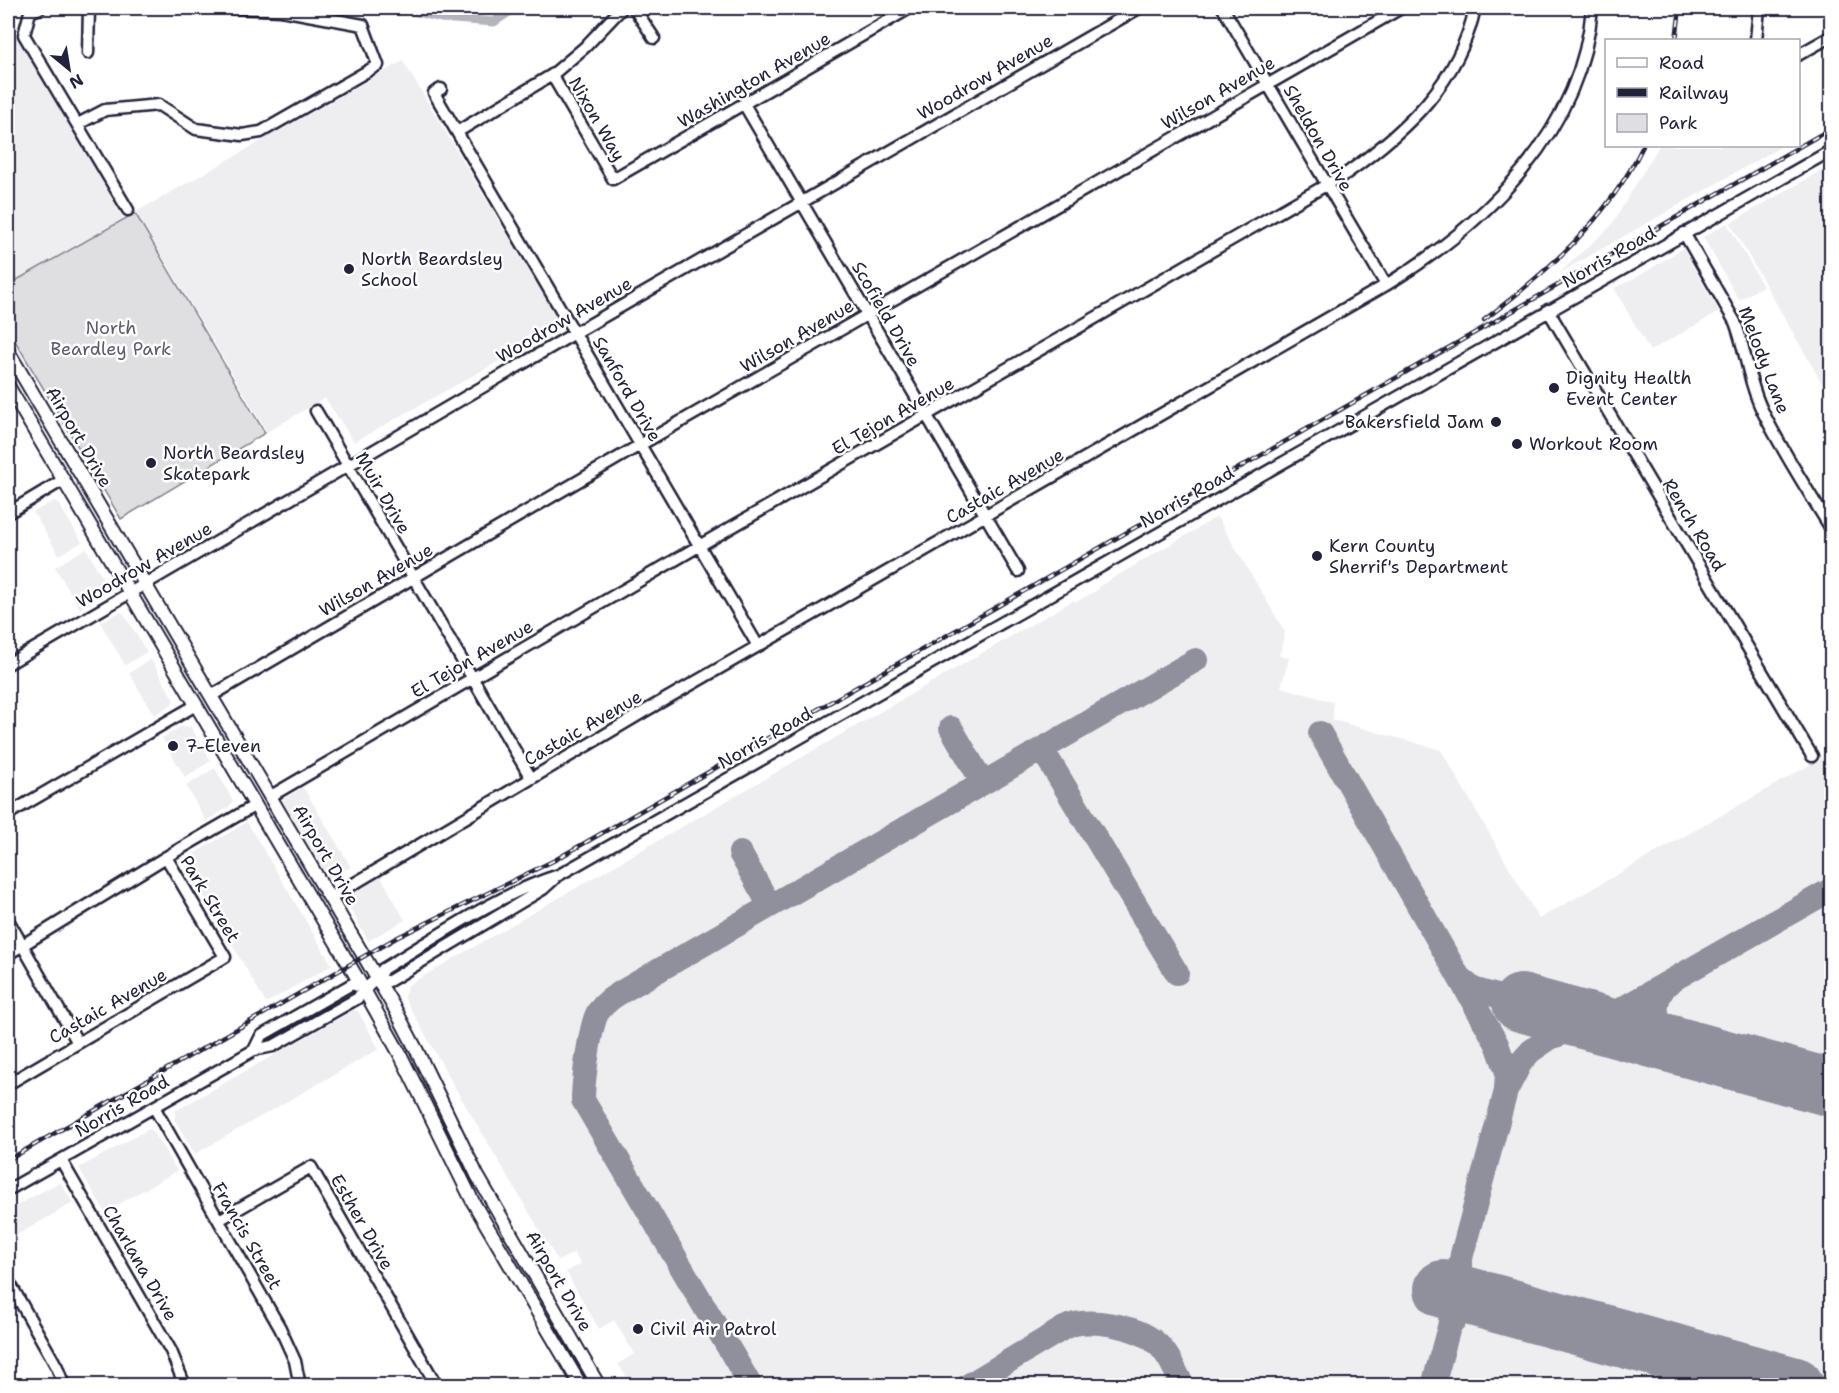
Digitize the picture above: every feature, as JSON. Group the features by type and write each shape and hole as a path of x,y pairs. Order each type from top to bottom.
{"main road":[{"name":"Airport Drive","path":"8,351 378,980 414,1046 477,1175 599,1386"},
{"name":"Airport Drive","path":"8,386 363,988 401,1056 473,1202 581,1386"}],"street":[{"path":"88,8 88,53"},
{"path":"78,124 105,110 159,105 196,129 242,135 261,132 378,65 363,25 281,10 232,8"},
{"path":"457,132 552,75 585,46 622,8"},
{"path":"634,8 654,38"},
{"path":"887,8 894,19"},
{"name":"Washington Avenue","path":"613,179 910,8"},
{"name":"Woodrow Avenue","path":"8,664 347,465 1139,8"},
{"name":"Sheldon Drive","path":"1223,8 1386,285"},
{"name":"Wilson Avenue","path":"211,696 640,445 1401,8"},
{"name":"El Tejon Avenue","path":"271,796 1354,168 1388,141 1436,93 1452,70 1464,46 1475,8"},
{"name":"Castaic Avenue","path":"330,898 531,778 1386,285 1431,256 1458,235 1490,204 1535,155 1562,112 1573,89 1587,40 1592,8"},
{"path":"1756,39 1759,8"},
{"path":"35,10 24,35 128,210"},
{"path":"1800,54 1832,36"},
{"name":"Nixon Way","path":"552,75 613,179"},
{"name":"Sanford Drive","path":"441,89 434,93 758,646"},
{"name":"Scofield Drive","path":"744,104 1018,571"},
{"name":"Norris Road","path":"8,1190 254,1050 273,1046 358,998 363,988 378,980 389,981 543,889 559,875 1832,150"},
{"name":"Melody Lane","path":"1684,233 1735,322 1761,409 1832,530"},
{"name":"Rench Road","path":"1548,310 1812,756"},
{"name":"Muir Drive","path":"316,411 531,778"},
{"path":"8,513 63,480"},
{"path":"8,814 196,705"},
{"path":"8,954 254,806"},
{"name":"Park Street","path":"166,857 225,957"},
{"path":"8,920 78,1043"},
{"name":"Castaic Avenue","path":"8,1084 225,957"},
{"name":"Francis Street","path":"154,1107 288,1342 295,1360 300,1386"},
{"name":"Charlana Drive","path":"61,1160 171,1351 184,1386"},
{"name":"Esther Drive","path":"219,1220 311,1167 436,1386"},
{"path":"8,1280 57,1367 64,1386"}],"shaded area":[{"path":"8,23 123,218 8,284"},
{"name":"North Beardsley School","path":"403,61 562,326 354,442 325,398 267,432 136,212"},
{"path":"1658,147 1780,147 1558,274 1611,226"},
{"path":"1831,165 1831,399 1730,223"},
{"path":"1727,223 1763,286 1739,300 1703,237"},
{"path":"1683,248 1719,312 1650,351 1614,288 1636,278"},
{"path":"54,501 58,503 82,542 59,555 33,512"},
{"path":"1217,517 1285,632 1279,656 1289,658 1281,687 1333,702 1333,720 1441,750 1539,919 1831,753 1831,1385 632,1385 618,1364 634,1354 614,1320 599,1329 566,1272 581,1264 574,1253 558,1261 404,997 408,985 1074,600 1076,602 1099,589 1098,587"},
{"path":"86,548 108,588 107,593 80,609 55,567"},
{"path":"120,612 124,614 147,652 125,665 100,622"},
{"path":"151,659 174,700 172,704 154,715 129,673"},
{"path":"182,726 191,727 211,761 185,777 162,738"},
{"path":"215,768 233,801 229,807 206,821 186,786"},
{"path":"303,787 351,867 329,878 282,800"},
{"path":"247,822 332,965 266,1003 183,860"},
{"path":"381,877 405,920 368,941 346,901 348,897"},
{"path":"354,1010 358,1011 379,1049 195,1154 175,1120 175,1111"},
{"path":"149,1129 153,1131 177,1171 105,1212 79,1168"},
{"path":"60,1182 73,1203 8,1240 8,1210"}],"green space":[{"name":"North Beardley Park","path":"135,213 265,433 121,519 8,329 8,285"}],"waterway":[{"path":"400,8 441,18 494,22 515,8"}],"taxiway":[{"path":"751,1386 583,1100 590,1041 598,1012 603,1005 623,991 1196,660"},
{"path":"951,728 983,783"},
{"path":"1320,733 1497,1044 1507,1072 1506,1089"},
{"path":"1042,749 1177,973"},
{"path":"740,853 770,906"},
{"path":"1545,1319 1506,1307 1481,1305 1470,1308 1459,1315 1449,1327 1462,1254 1506,1091 1521,1062 1531,1051 1550,1038 1604,1019 1832,889"},
{"path":"1460,978 1473,989 1521,1003"},
{"path":"1671,981 1660,995 1657,1004 1660,1025 1669,1038 1690,1049 1765,1069"},
{"path":"1584,1028 1605,1029 1682,1049"},
{"path":"967,1386 1064,1328 1085,1323 1124,1327 1147,1336 1164,1351 1183,1386"},
{"path":"1433,1386 1449,1327"}],"runway":[{"path":"1521,1003 1832,1088"},
{"path":"1443,1289 1795,1386"}],"railway":[{"path":"1676,39 1680,8"},
{"path":"1800,146 1832,128"},
{"path":"1484,320 1531,283 1594,221 1612,198 1642,147"},
{"path":"8,1160 396,938 555,860 1799,147"}],"place":[{"name":"North Beardsley School","path":"349,269"},
{"name":"Dignity Health Event Center","path":"1554,388"},
{"name":"Bakersfield Jam","path":"1496,422"},
{"name":"Workout Room","path":"1517,444"},
{"name":"North Beardsley Skatepark","path":"151,463"},
{"name":"Kern County Sherrif's Department","path":"1317,556"},
{"name":"7-Eleven","path":"173,746"},
{"name":"Civil Air Patrol","path":"638,1329"}]}
